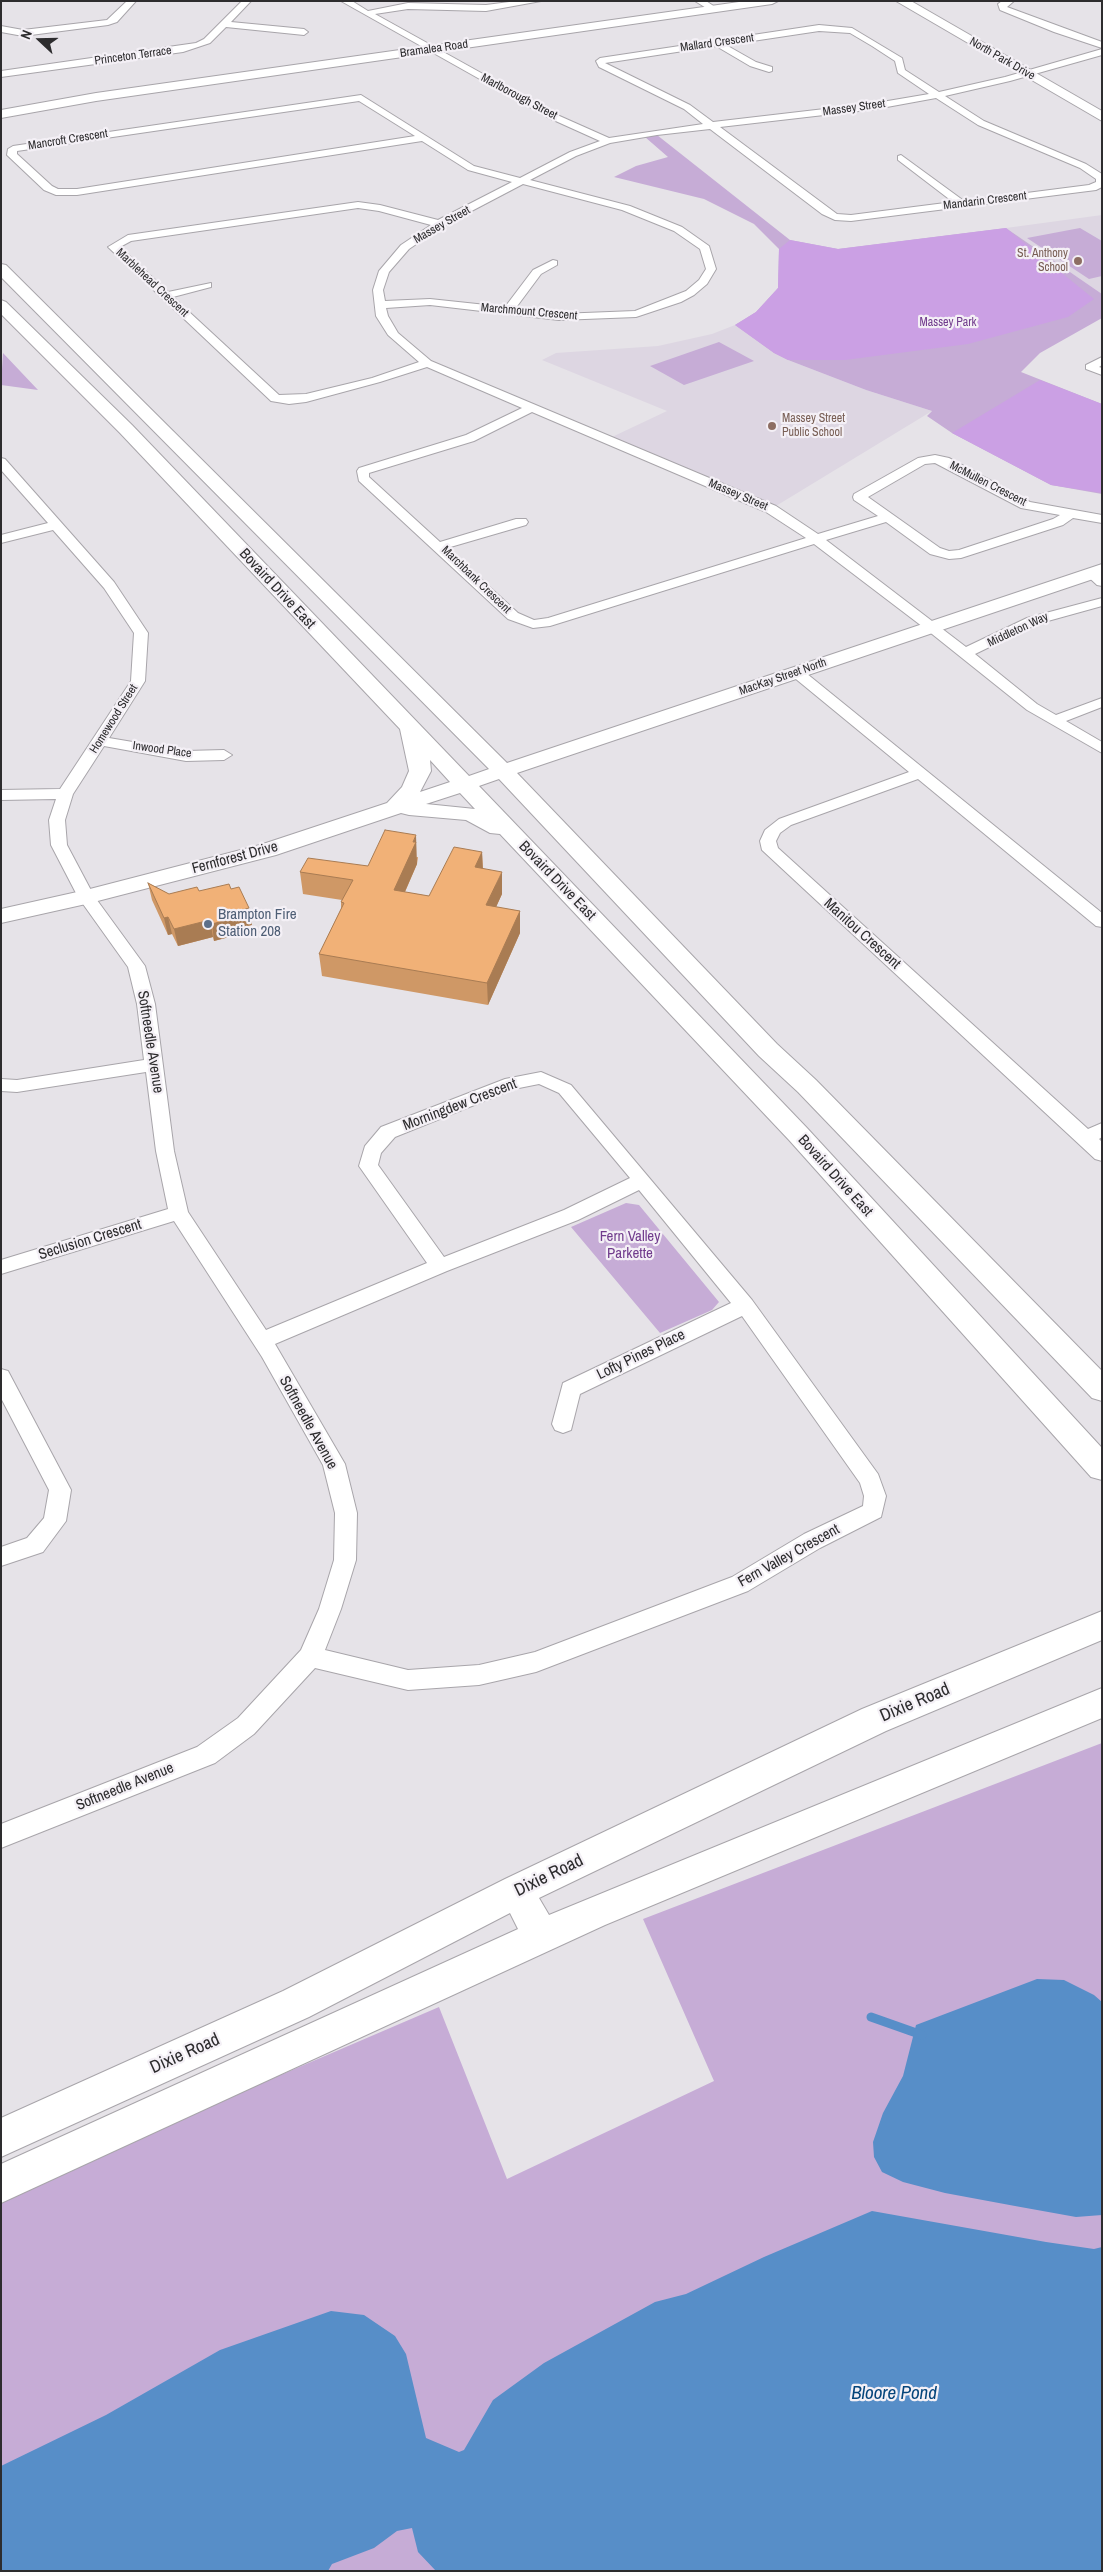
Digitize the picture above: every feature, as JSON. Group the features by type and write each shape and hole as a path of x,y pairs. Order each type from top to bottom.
{"main road":[{"name":"Bramalea Road","path":"1,114 96,97 772,1"},
{"name":"North Park Drive","path":"902,1 1102,117"},
{"name":"Bramalea Road","path":"1,107 82,96 96,97"},
{"name":"Bovaird Drive East","path":"1,268 503,772 768,1050 807,1086 1102,1390"},
{"name":"Bovaird Drive East","path":"1,304 126,430 798,1134 1102,1468"},
{"name":"MacKay Street North","path":"464,786 932,626 1098,575"},
{"path":"395,808 411,789 420,771 419,758 408,726"},
{"name":"Fernforest Drive","path":"1,916 86,898 268,850 464,786"},
{"path":"395,808 470,814 515,837"},
{"name":"Dixie Road","path":"1,2138 296,2004 517,1891 874,1720 1102,1625"},
{"path":"1,2184 593,1913 1102,1703"},
{"path":"517,1891 541,1937"}],"street":[{"path":"1,29 8,32 23,33 108,22 114,20 132,1"},
{"name":"Princeton Terrace","path":"1,74 183,50 207,41 247,1"},
{"name":"Marlborough Street","path":"345,1 552,116 608,141"},
{"path":"369,14 408,6 486,8 536,1"},
{"path":"699,1 714,9"},
{"path":"1010,1 1002,4 1003,8 1057,30 1102,44"},
{"path":"224,24 304,32"},
{"name":"Mallard Crescent","path":"711,125 687,107 602,65 600,61 819,28 852,31 899,60 901,71 938,96"},
{"path":"717,43 753,64 769,69"},
{"name":"Massey Street","path":"932,626 792,521 770,509 427,363 394,335 382,316 378,290 384,272 405,247 439,224 573,154 608,141 657,132 866,107 938,96 1102,52"},
{"name":"Mandarin Crescent","path":"711,125 835,217 851,218 1092,188 1101,183 1101,178 1083,166 981,123 938,96"},
{"name":"Mancroft Crescent","path":"422,138 77,192 56,192 12,155 13,150 25,146 361,98 371,102 422,138 471,168 519,182"},
{"path":"901,158 960,204"},
{"name":"Marchmount Crescent","path":"380,305 430,302 559,317 636,314 670,303 690,293 703,282 711,269 705,248 694,238 670,225 626,208 519,182"},
{"name":"Marblehead Crescent","path":"427,363 376,380 306,398 289,400 275,398 113,247 128,238 358,205 380,208 439,224"},
{"path":"508,311 537,272 553,263"},
{"path":"165,296 207,285"},
{"path":"1102,360 1090,367 1102,372"},
{"name":"Marchbank Crescent","path":"532,407 470,438 363,470 363,478 440,546 513,616 533,624 550,622 818,540"},
{"name":"McMullen Crescent","path":"1070,514 1058,522 961,554 949,555 935,551 859,498 922,461 935,459 945,461 1026,505 1102,519"},
{"name":"Homewood Street","path":"1,462 109,585 141,633 138,682 65,794 57,820 59,845 86,898"},
{"path":"818,540 888,517"},
{"path":"440,546 521,522"},
{"path":"1,539 57,525"},
{"name":"Middleton Way","path":"964,654 1049,614 1102,602"},
{"name":"Middleton Way","path":"932,626 964,654 1032,707 1102,749"},
{"path":"796,672 918,774 1102,922"},
{"path":"1054,720 1102,702"},
{"name":"Inwood Place","path":"101,741 186,756 224,755"},
{"name":"Manitou Crescent","path":"918,774 785,822 773,830 768,841 770,850 1094,1133 1102,1154"},
{"path":"1,795 65,794"},
{"name":"Softneedle Avenue","path":"1,1836 206,1755 246,1726 310,1658 330,1609 345,1560 346,1513 334,1464 261,1341 179,1213 165,1151 156,1064 146,1004 136,966 86,898"},
{"path":"1,1085 17,1086 156,1064"},
{"name":"Morningdew Crescent","path":"440,1266 368,1166 372,1151 388,1132 511,1082 541,1078 565,1089 642,1180"},
{"path":"261,1341 440,1266 571,1215 642,1180"},
{"name":"Fern Valley Crescent","path":"310,1658 408,1680 479,1675 536,1662 740,1584 812,1541 873,1511 875,1496 870,1480 745,1305 642,1180"},
{"name":"Seclusion Crescent","path":"1,1267 179,1213"},
{"name":"Lofty Pines Place","path":"563,1424 570,1389 745,1305"},
{"path":"1,1377 60,1490 54,1521 35,1545 1,1558"}],"shaded area":[{"name":"St. Anthony School","path":"1102,215 1102,294 1006,228"},
{"name":"Massey Street Public School","path":"735,325 774,353 788,360 866,390 932,411 771,509 612,437 667,411 542,360 556,353 658,346 712,334"}],"green space":[{"name":"Massey Park","path":"657,135 790,240 838,249 1006,228 1102,294 1102,318 1040,353 1021,372 1102,404 1102,494 1051,485 952,433 927,416 932,411 866,390 788,360 774,353 735,325 756,312 778,288 779,249 754,224 704,199 614,177 636,166 668,157 645,137"},
{"path":"1006,228 1094,299 1068,317 968,344 845,360 788,360 774,353 735,325 756,312 778,288 779,249 790,240 838,249"},
{"path":"1080,228 1102,241 1102,276 1089,279 1027,238"},
{"path":"719,342 754,361 684,385 650,366"},
{"path":"3,353 38,390 1,385"},
{"path":"1040,380 1102,404 1102,493 1051,485 952,433"},
{"name":"Fern Valley Parkette","path":"626,1203 639,1205 719,1302 712,1310 660,1333 571,1227"},
{"path":"1102,1743 1102,2571 1,2571 1,2195 439,2007 507,2179 714,2081 643,1919"}],"water":[{"path":"1037,1979 1064,1980 1094,1995 1102,2002 1102,2215 1076,2217 945,2193 903,2182 882,2172 874,2157 873,2142 883,2113 903,2076 916,2025"},
{"name":"Bloore Pond","path":"872,2211 1046,2242 1094,2249 1102,2247 1102,2571 436,2571 418,2552 412,2528 397,2531 374,2548 332,2564 328,2571 1,2571 1,2466 106,2415 220,2350 331,2311 364,2315 395,2336 406,2354 426,2438 459,2452 464,2450 493,2400 544,2363 655,2302 686,2294 764,2257"}],"building":[{"path":"385,830 416,835 413,842 416,842 394,890 429,896 454,847 482,852 475,867 502,872 486,905 520,911 487,983 319,954 344,903 341,902 353,880 300,872 308,858 368,866"},
{"path":"148,883 169,894 197,887 199,891 229,884 231,889 239,887 249,908 242,910 245,915 212,924 210,920 174,929 168,917 164,918"}],"waterway":[{"path":"871,2017 922,2035"}],"place":[{"name":"St. Anthony School","path":"1078,261"},
{"name":"Massey Street Public School","path":"772,426"},
{"name":"Brampton Fire Station 208","path":"208,924"}]}
